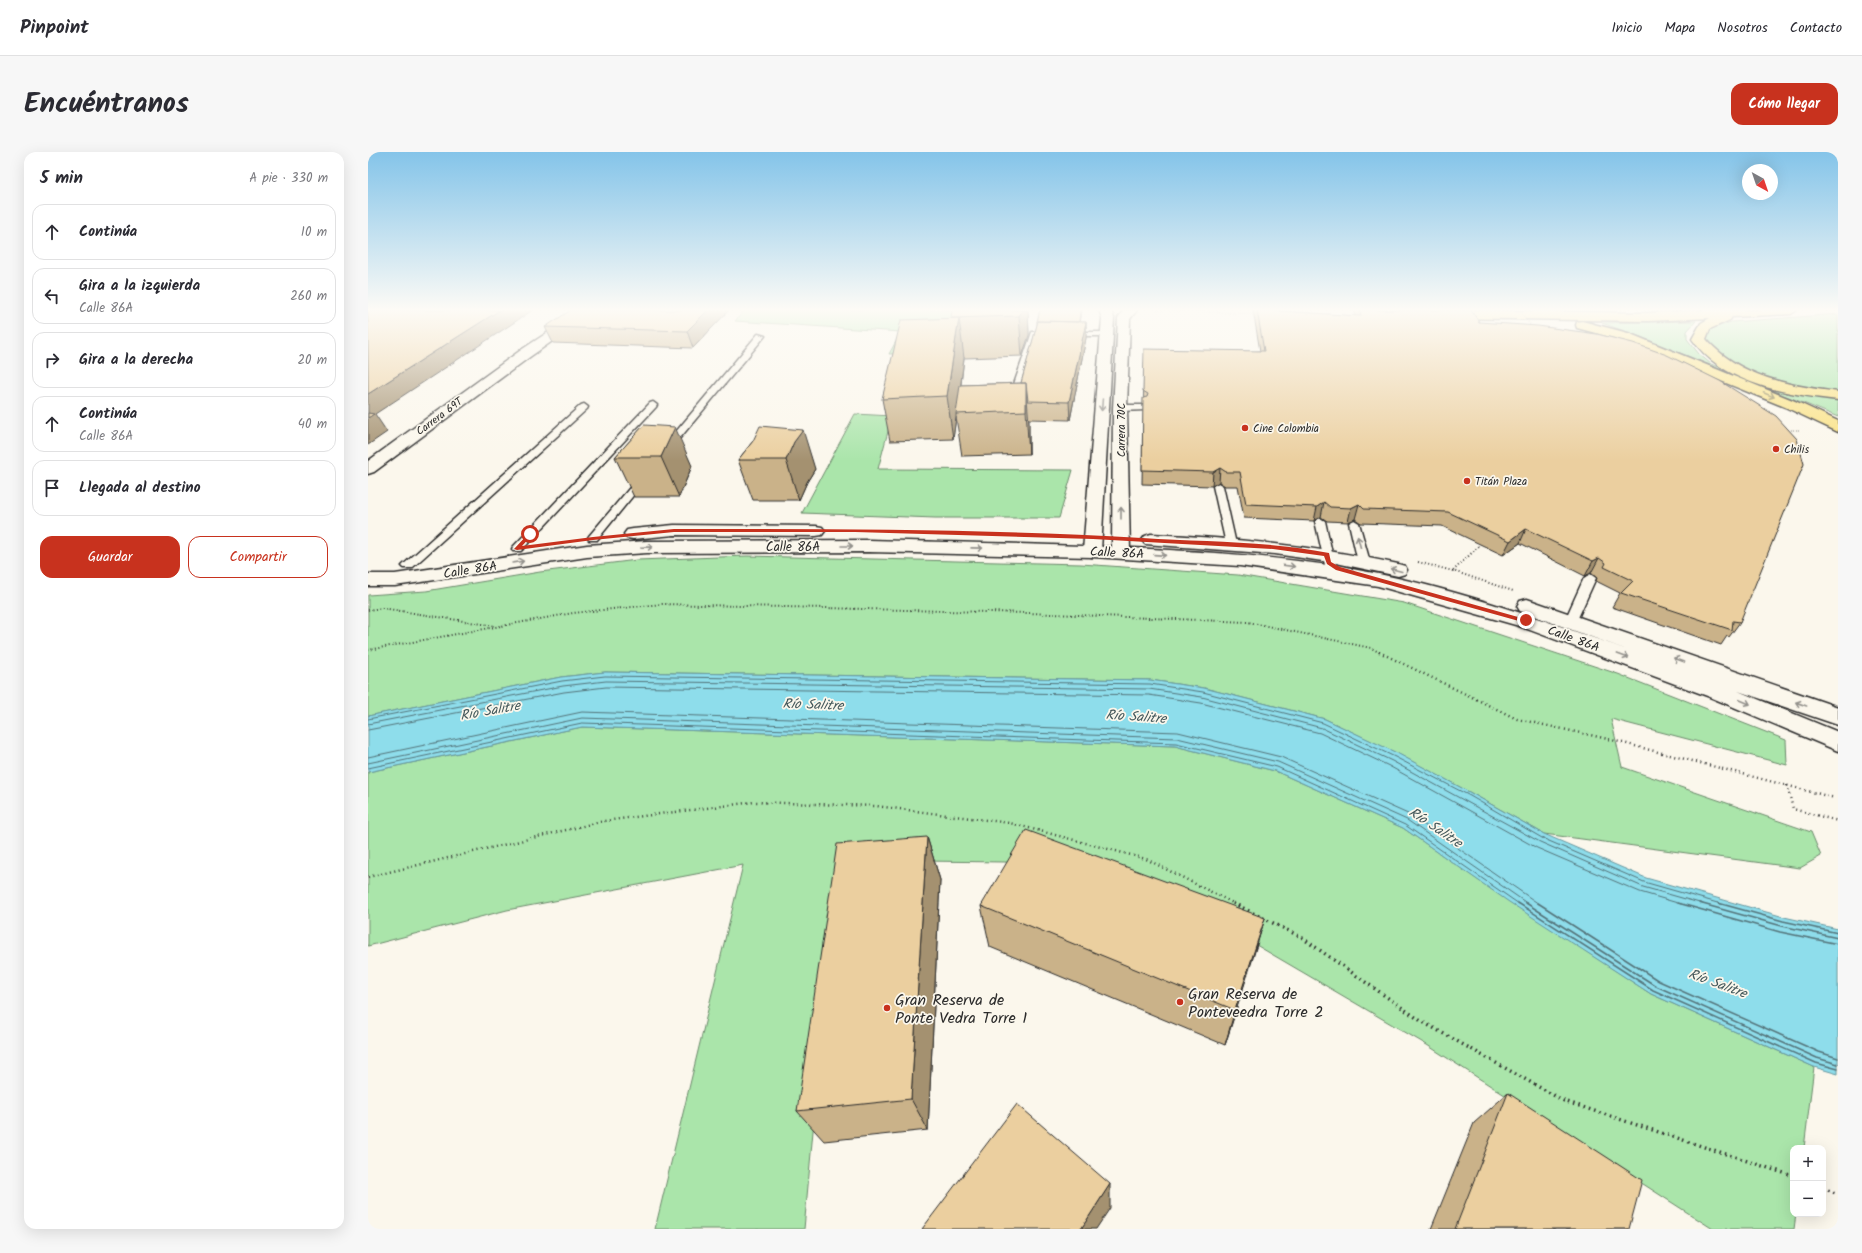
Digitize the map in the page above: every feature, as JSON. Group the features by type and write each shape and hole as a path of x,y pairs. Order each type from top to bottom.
{"highway":[{"path":"1681,360 1790,404 1838,427"},
{"path":"1720,360 1748,376 1803,391 1838,396"}],"street":[{"name":"Carrera 69T","path":"368,469 517,360"},
{"name":"Carrera 70C","path":"1093,544 1105,360"},
{"name":"Carrera 70C","path":"1121,545 1120,408 1122,360"},
{"name":"Calle 86A","path":"368,567 408,566 593,538 674,530 855,531 1121,545 1231,544 1327,555 1364,562 1519,603 1571,620 1800,704 1838,716"},
{"name":"Calle 86A","path":"368,580 395,580 587,551 647,547 1093,544"},
{"name":"Calle 86A","path":"1121,545 1332,572 1378,580 1426,592 1526,620 1718,691 1838,742"}],"lane":[{"path":"661,455 741,360"},
{"path":"1018,384 1026,360"},
{"path":"517,549 653,405"},
{"path":"408,566 584,406"},
{"path":"1120,408 1142,408"},
{"path":"593,538 646,473"},
{"path":"1218,486 1231,544"},
{"path":"1320,521 1329,563 1333,567 1378,580"},
{"path":"1354,523 1364,562"},
{"path":"1571,620 1590,578"}],"path":[{"path":"1782,430 1804,430"},
{"path":"1453,571 1481,544"},
{"path":"368,650 573,613 662,604 1028,613 1248,622 1371,648 1517,719 1608,739 1835,798"},
{"path":"368,610 382,608 498,626"},
{"path":"1787,785 1793,809 1838,821"},
{"path":"368,877 604,822 754,802 876,806 1010,824 1146,859 1301,937 1421,1021 1564,1101 1790,1175"},
{"path":"1826,1189 1838,1194"}],"green space":[{"path":"1698,360 1707,360 1711,364 1742,376 1838,400 1838,417"},
{"path":"1727,360 1838,360 1838,391 1818,390 1785,384 1755,374"},
{"path":"855,414 892,416 878,469 1073,470 1059,518 935,518 802,513"},
{"path":"747,556 1081,564 1238,575 1404,603 1618,674 1786,740 1787,765 1611,719 1622,767 1811,832 1821,856 1800,868 1544,834 1398,754 1325,719 1204,688 1150,680 605,672 561,677 368,716 368,595 426,591 540,572 637,560"},
{"path":"582,727 1175,746 1275,771 1403,828 1491,889 1651,994 1814,1067 1804,1145 1790,1145 1790,1217 1796,1217 1794,1229 1713,1229 1427,1045 1227,928 1074,871 1005,862 838,860 804,1229 655,1229 743,865 507,910 368,946 368,772"}],"water":[{"name":"Río Salitre","path":"605,672 1150,680 1204,688 1325,719 1397,753 1544,834 1646,878 1784,917 1838,929 1838,1074 1814,1067 1651,994 1509,902 1403,828 1275,771 1175,746 582,727 368,772 368,716 561,677"}],"building":[{"path":"368,360 421,360 368,394"},
{"path":"891,360 952,360 947,396 882,399"},
{"path":"1027,360 1078,360 1069,402 1028,401 1026,383 1021,383"},
{"name":"Titán Plaza","path":"1144,360 1678,360 1720,381 1776,416 1797,439 1804,464 1740,622 1733,621 1732,630 1621,593 1633,581 1604,567 1606,563 1599,558 1593,561 1526,529 1510,541 1448,512 1364,509 1359,504 1351,508 1330,507 1324,502 1317,507 1246,504 1240,472 1226,472 1220,468 1213,472 1142,470 1143,398 1147,397 1148,394 1143,391"},
{"path":"1026,383 1026,411 956,414 960,385"},
{"path":"368,413 374,414 368,418"},
{"path":"644,425 675,427 661,457 615,457"},
{"path":"760,426 803,430 794,442 786,460 738,460 753,441"},
{"path":"1026,830 1265,918 1235,1010 981,906"},
{"name":"Gran Reserva de Ponte Vedra Torre 1","path":"927,837 911,1099 797,1111 837,844"},
{"path":"1508,1093 1642,1180 1629,1229 1455,1229"},
{"path":"1017,1104 1110,1184 1081,1229 922,1229"}],"place":[{"name":"Cine Colombia","path":"1245,428"},
{"name":"Chilis","path":"1776,449"},
{"name":"Titán Plaza","path":"1467,481"},
{"name":"Gran Reserva de Ponteveedra Torre 2","path":"1180,1002"},
{"name":"Gran Reserva de Ponte Vedra Torre 1","path":"887,1008"}],"route":[{"path":"530,534 517,549 593,538 674,530 855,531 1093,537 1181,541 1273,548 1327,555 1329,563 1338,569 1526,620"}]}
